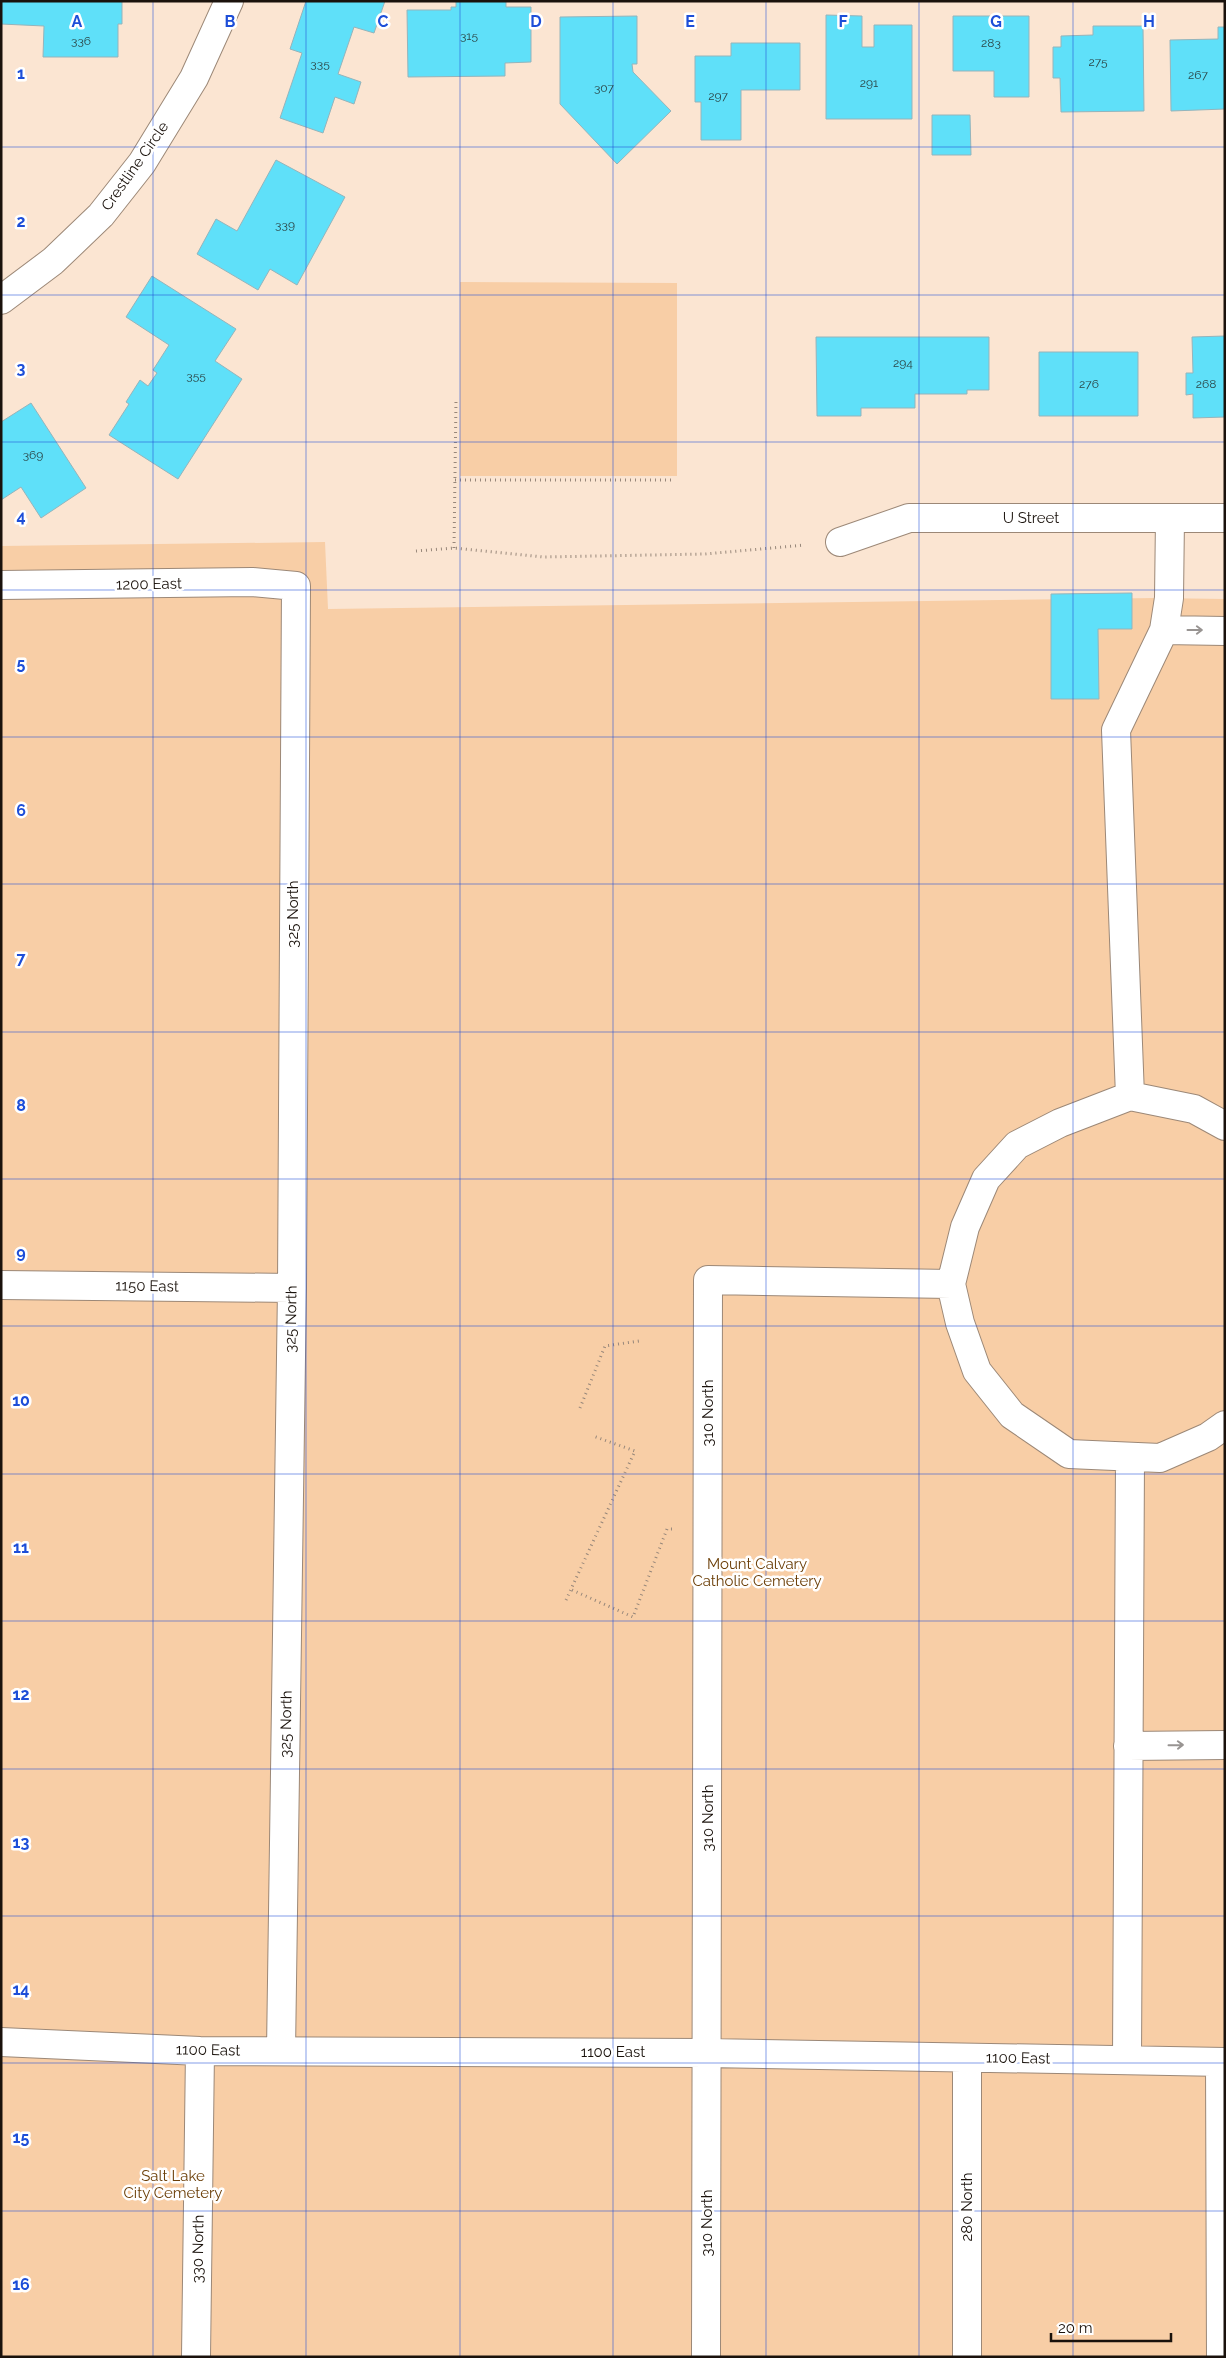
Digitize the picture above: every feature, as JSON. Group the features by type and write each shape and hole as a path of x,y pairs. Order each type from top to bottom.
{"street":[{"name":"Crestline Circle","path":"1,300 53,261 102,215 142,163 194,78 229,1"},
{"name":"U Street","path":"840,542 908,518 1225,518"},
{"path":"1130,1096 1116,730 1164,630 1169,598 1170,518"},
{"name":"1200 East","path":"1,586 252,582 296,586"},
{"name":"325 North","path":"281,2051 292,1288 296,586"},
{"path":"1164,630 1225,630"},
{"path":"1225,1126 1194,1110 1130,1096 1060,1123 1017,1144 986,1179 965,1227 951,1284 960,1323 977,1371 1012,1415 1069,1454 1160,1458 1225,1426"},
{"name":"310 North","path":"706,2357 708,1280 951,1284"},
{"name":"1150 East","path":"1,1285 292,1288"},
{"path":"1127,2059 1130,1458"},
{"path":"1128,1746 1225,1745"},
{"name":"1100 East","path":"1,2042 200,2051 707,2052 1222,2062"},
{"name":"330 North","path":"196,2357 200,2051"},
{"name":"280 North","path":"967,2058 967,2357"},
{"path":"1222,2062 1222,2357"}],"path":[{"path":"454,548 456,399"},
{"path":"455,480 675,480"},
{"path":"416,551 454,548 553,557 705,554 840,542"},
{"path":"580,1408 604,1346 639,1340"},
{"path":"566,1600 635,1451 593,1436"},
{"path":"572,1590 633,1617 667,1530 708,1526"}],"green space":[{"path":"460,282 677,283 677,476 460,476"},
{"name":"Mount Calvary Catholic Cemetery","path":"325,542 328,609 1156,598 1225,599 1225,2357 1,2357 1,546"}],"building":[{"path":"1,1 122,1 122,24 118,24 118,57 43,57 44,26 1,24"},
{"path":"306,1 385,1 374,33 354,27 338,74 361,82 354,104 335,97 323,133 280,118 302,53 290,49"},
{"path":"456,1 506,1 506,7 531,7 531,62 505,63 505,76 408,77 407,10 451,10 451,7 456,7"},
{"path":"826,15 862,16 862,47 874,47 874,25 912,25 912,119 826,119"},
{"path":"637,16 637,64 632,64 633,72 671,111 617,164 560,104 560,17"},
{"path":"953,16 1029,16 1029,97 994,97 994,71 953,71"},
{"path":"1093,26 1143,26 1144,111 1061,112 1060,78 1053,78 1053,47 1061,47 1061,36 1093,35"},
{"path":"1218,27 1225,27 1225,109 1171,111 1170,40 1218,39"},
{"path":"731,43 800,43 800,90 741,90 741,140 701,140 701,102 695,102 695,56 731,56"},
{"path":"932,115 970,115 971,155 932,155"},
{"path":"276,160 345,197 297,285 270,269 258,290 197,254 216,219 237,231"},
{"path":"152,276 236,329 215,361 242,379 178,479 109,435 129,404 126,402 140,380 148,386 157,373 153,370 169,345 126,317"},
{"path":"1225,336 1225,417 1193,418 1193,394 1186,395 1186,373 1193,373 1192,337"},
{"path":"816,337 989,337 989,390 967,390 967,394 915,394 915,408 861,408 861,416 817,416"},
{"path":"1039,352 1138,352 1138,416 1039,416"},
{"path":"31,403 86,488 41,518 21,487 1,500 1,422"},
{"path":"1132,593 1132,629 1098,629 1099,699 1051,699 1051,594"}],"park label":[{"name":"Salt Lake City Cemetery","path":"173,2184"}]}
